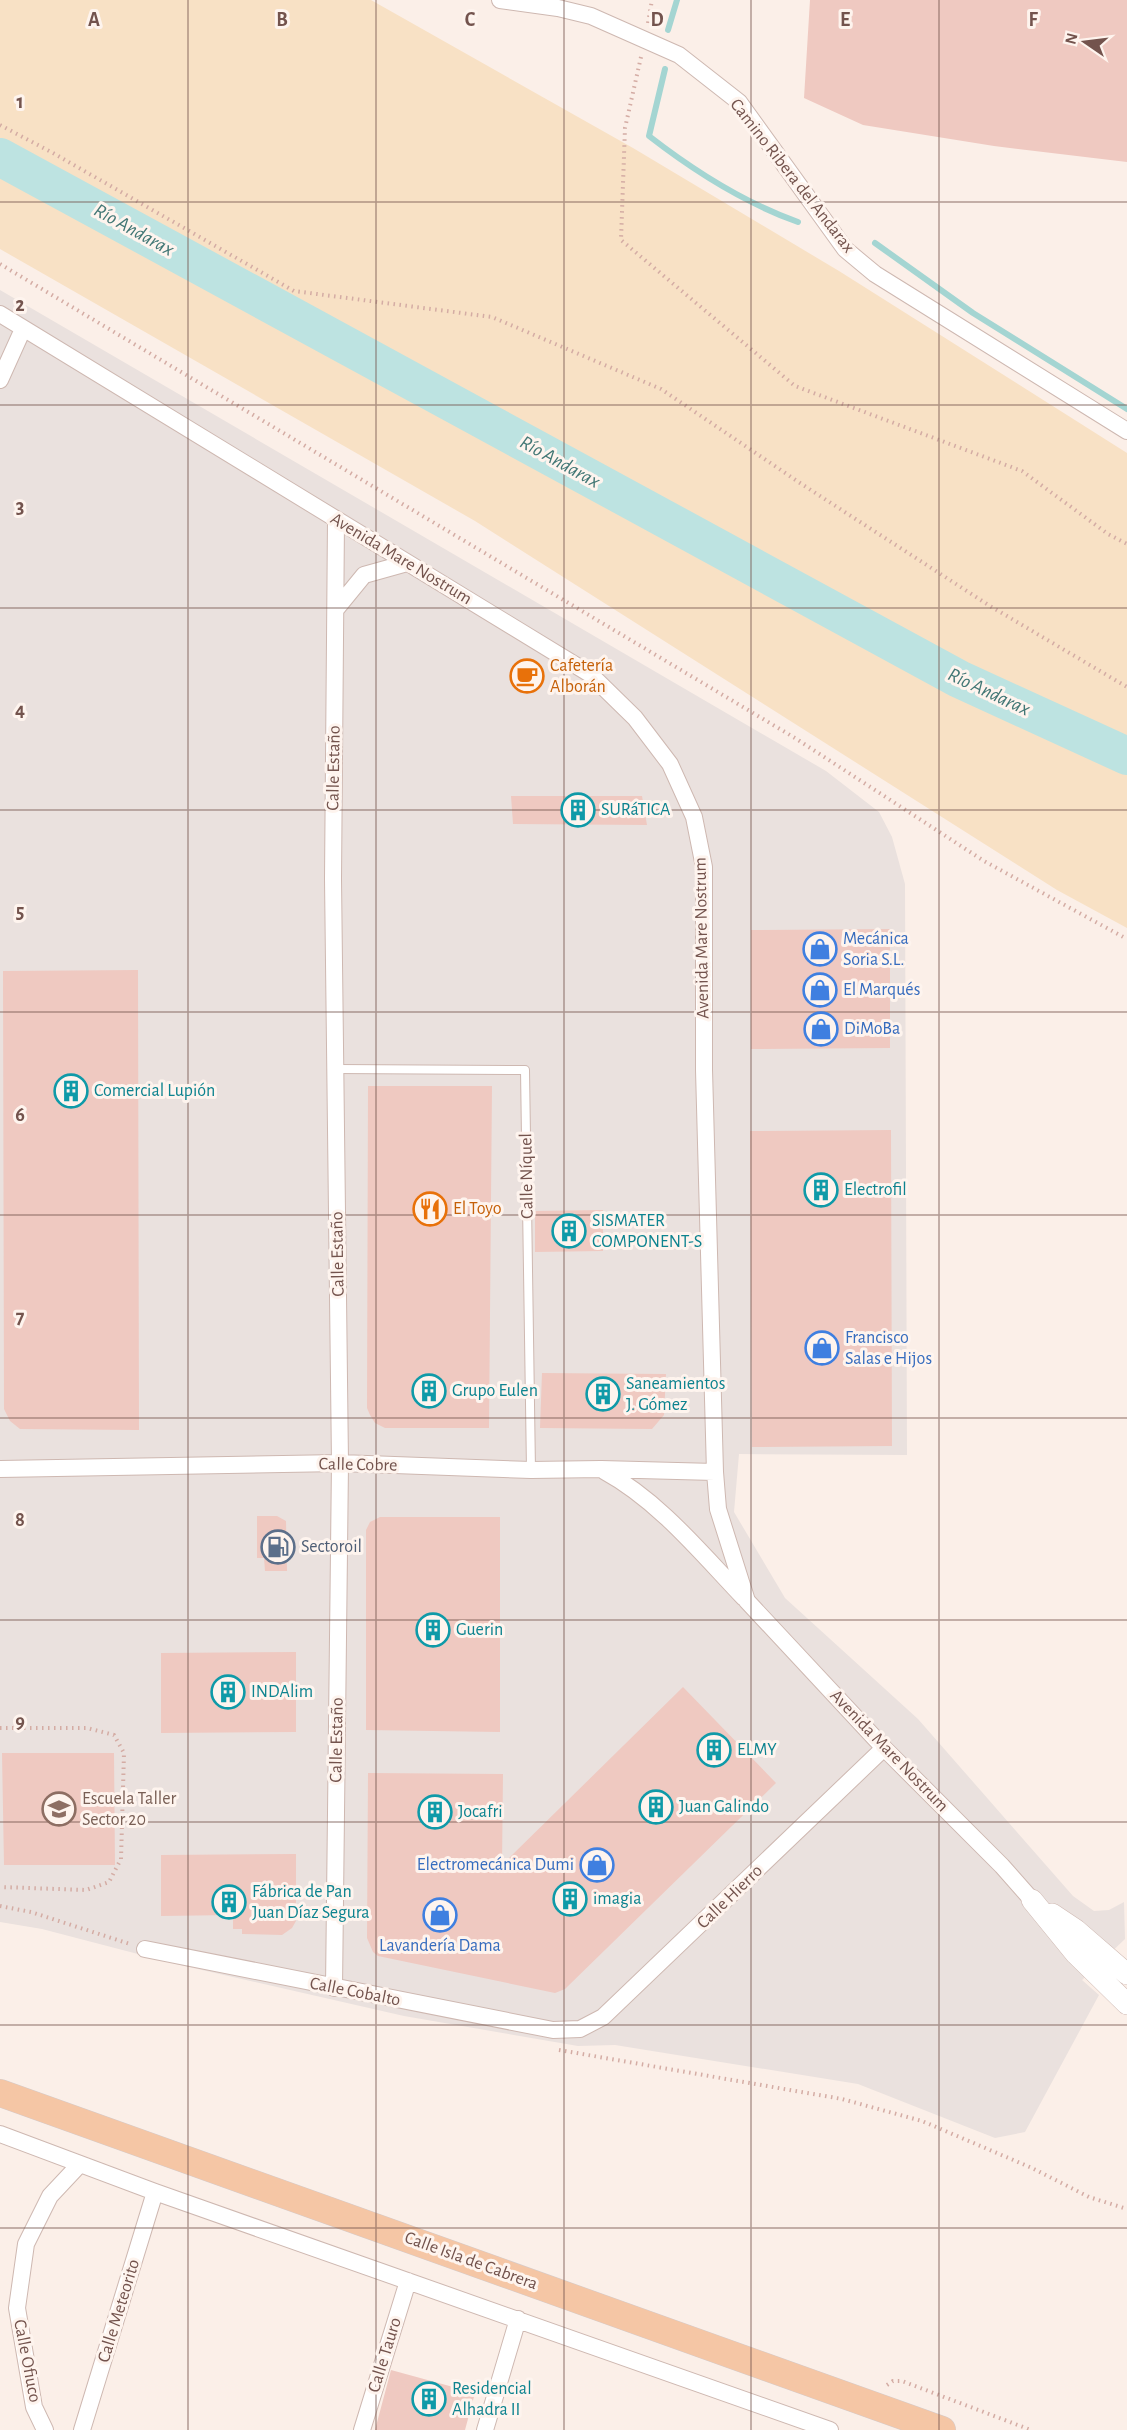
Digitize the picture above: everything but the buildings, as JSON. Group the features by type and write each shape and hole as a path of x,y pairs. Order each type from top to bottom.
{"main road":[{"name":"Calle Isla de Cabrera","path":"0,2093 942,2430"}],"street":[{"name":"Camino Ribera del Andarax","path":"500,0 558,8 591,16 661,45 679,55 738,102 845,249 875,274 1127,431"},
{"name":"Avenida Mare Nostrum","path":"0,314 590,674 635,718 670,765 694,817 704,867 704,1070 715,1472 718,1509 747,1601"},
{"path":"0,380 23,329"},
{"name":"Calle Estaño","path":"334,1988 340,1463 333,879 336,520"},
{"path":"336,608 363,575 407,563"},
{"name":"Calle Cobre","path":"0,1469 340,1463 531,1470 715,1472"},
{"name":"Avenida Mare Nostrum","path":"601,1469 628,1484 681,1532 884,1748 1002,1866 1076,1954 1127,2004"},
{"name":"Calle Hierro","path":"567,2031 580,2029 603,2017 884,1748"},
{"name":"Avenida Mare Nostrum","path":"1032,1900 1076,1930 1127,1974"},
{"name":"Calle Cobalto","path":"145,1949 334,1988 567,2031"},
{"path":"0,2134 155,2192 830,2430"},
{"name":"Calle Ofiuco","path":"45,2430 34,2407 17,2308 26,2244 50,2196 80,2164"},
{"name":"Calle Meteorito","path":"82,2430 155,2192"},
{"name":"Calle Tauro","path":"362,2430 408,2281"},
{"path":"485,2430 518,2319"}],"lane":[{"name":"Calle Níquel","path":"336,1069 525,1070 531,1470"}],"path":[{"path":"652,0 625,128 621,240 795,386 1022,471 1108,534 1127,544"},
{"path":"0,125 294,291 492,317 661,389 800,483 990,606 1127,687"},
{"path":"0,264 795,738 984,861 1127,939"},
{"path":"0,1728 87,1728 114,1735 124,1753 121,1859 109,1882 86,1890 0,1887"},
{"path":"0,1905 31,1912 145,1949"},
{"path":"548,2048 842,2099 922,2121 1032,2168 1089,2197 1127,2209"},
{"path":"886,2386 893,2380 902,2381 1031,2430"}],"shaded area":[{"path":"0,290 826,771 879,812 892,837 905,884 907,1455 739,1454 734,1512 785,1598 918,1719 1073,1896 1094,1911 1109,1910 1124,1902 1125,1939 1082,1980 1099,1995 1025,2132 995,2138 858,2084 615,2045 578,2046 404,2016 180,1965 42,1929 0,1922"}],"sand":[{"path":"0,0 371,0 633,148 839,271 1127,453 1127,928 1057,890 475,521 0,249"}],"waterway":[{"path":"668,30 677,0"},
{"path":"665,69 649,136 684,162 739,196 798,222"},
{"name":"Río Andarax","path":"0,157 959,679 1127,756"},
{"path":"875,243 973,313 1127,409"}],"place":[{"name":"Cafetería Alborán","path":"527,676"},
{"name":"SURáTICA","path":"578,810"},
{"name":"Mecánica Soria S.L.","path":"820,949"},
{"name":"El Marqués","path":"820,990"},
{"name":"DiMoBa","path":"821,1029"},
{"name":"Comercial Lupión","path":"71,1091"},
{"name":"Electrofil","path":"821,1190"},
{"name":"El Toyo","path":"430,1209"},
{"name":"SISMATER COMPONENT-S","path":"569,1231"},
{"name":"Francisco Salas e Hijos","path":"822,1348"},
{"name":"Grupo Eulen","path":"429,1391"},
{"name":"Saneamientos J. Gómez","path":"603,1394"},
{"name":"Sectoroil","path":"278,1547"},
{"name":"Guerin","path":"433,1630"},
{"name":"INDAlim","path":"228,1692"},
{"name":"ELMY","path":"714,1750"},
{"name":"Juan Galindo","path":"656,1807"},
{"name":"Escuela Taller Sector 20","path":"59,1809"},
{"name":"Jocafri","path":"435,1812"},
{"name":"Electromecánica Dumi","path":"597,1865"},
{"name":"imagia","path":"570,1899"},
{"name":"Fábrica de Pan Juan Díaz Segura","path":"229,1902"},
{"name":"Lavandería Dama","path":"440,1915"},
{"name":"Residencial Alhadra II","path":"429,2399"}]}
